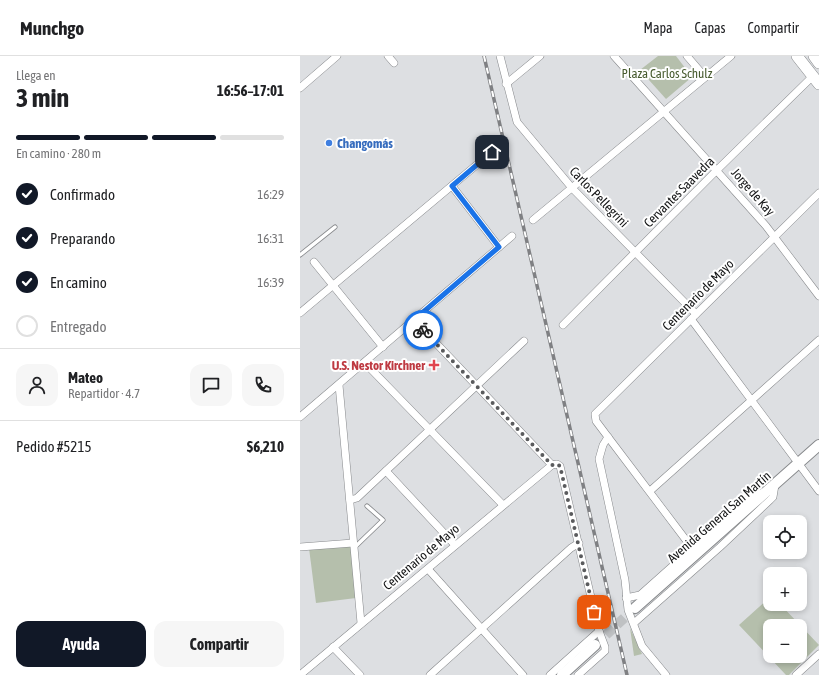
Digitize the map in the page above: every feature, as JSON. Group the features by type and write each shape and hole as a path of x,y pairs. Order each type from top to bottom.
{"main road":[{"path":"797,56 816,80"},
{"path":"814,56 819,63"},
{"name":"Avenida General San Martín","path":"632,612 819,445"},
{"path":"562,675 598,643"}],"street":[{"path":"300,88 337,56"},
{"path":"388,56 394,62"},
{"name":"Carlos Pellegrini","path":"500,56 517,122 572,188 636,252 693,316 750,401 819,491"},
{"path":"506,84 540,56"},
{"name":"Jorge de Kay","path":"614,56 775,236 819,296"},
{"path":"687,56 705,77"},
{"path":"533,220 731,56"},
{"name":"Cervantes Saavedra","path":"563,325 717,170 816,80"},
{"path":"300,313 492,152"},
{"path":"452,186 499,247"},
{"name":"Centenario de Mayo","path":"606,440 596,421 595,414 819,193"},
{"path":"300,416 365,363 512,236"},
{"path":"314,262 383,347"},
{"path":"414,320 475,386 552,465 557,464 560,466 599,631 598,643 605,647 605,651 578,675"},
{"path":"650,491 819,340"},
{"path":"350,500 357,498 524,341"},
{"path":"365,363 502,505"},
{"path":"338,385 361,623"},
{"path":"666,675 642,646 632,612 626,598 625,580 599,459 606,440 650,491 692,548"},
{"name":"Centenario de Mayo","path":"300,675 428,569 502,505 552,465"},
{"path":"386,471 455,545"},
{"path":"626,598 640,595 750,497 771,488 772,497 770,500 720,547 634,623"},
{"path":"430,675 571,548 579,543"},
{"path":"300,547 354,545"},
{"path":"428,569 523,675"},
{"path":"550,675 599,631"},
{"path":"333,647 360,675"},
{"path":"800,674 819,654"}],"lane":[{"path":"300,255 335,227"},
{"path":"354,545 383,520 367,506"}],"green space":[{"name":"Plaza Carlos Schulz","path":"658,56 676,56 692,77 666,99 640,70"},
{"path":"351,546 356,598 316,603 309,548"},
{"path":"763,603 763,611 787,611 794,619 763,619 763,651 739,625"},
{"path":"630,628 642,654 634,656"},
{"path":"807,632 819,645 807,657"},
{"path":"775,663 801,663 789,675 786,675"}],"tunnel":[{"path":"595,645 635,608"}],"railway":[{"path":"484,56 627,675"}],"way so far":[{"path":"423,330 552,465 559,464 594,612"}],"place":[{"name":"Changomás","path":"329,143"},
{"name":"U.S. Nestor Kirchner","path":"434,365"}],"route":[{"path":"423,330 414,320 499,247 452,186 492,152"}]}
